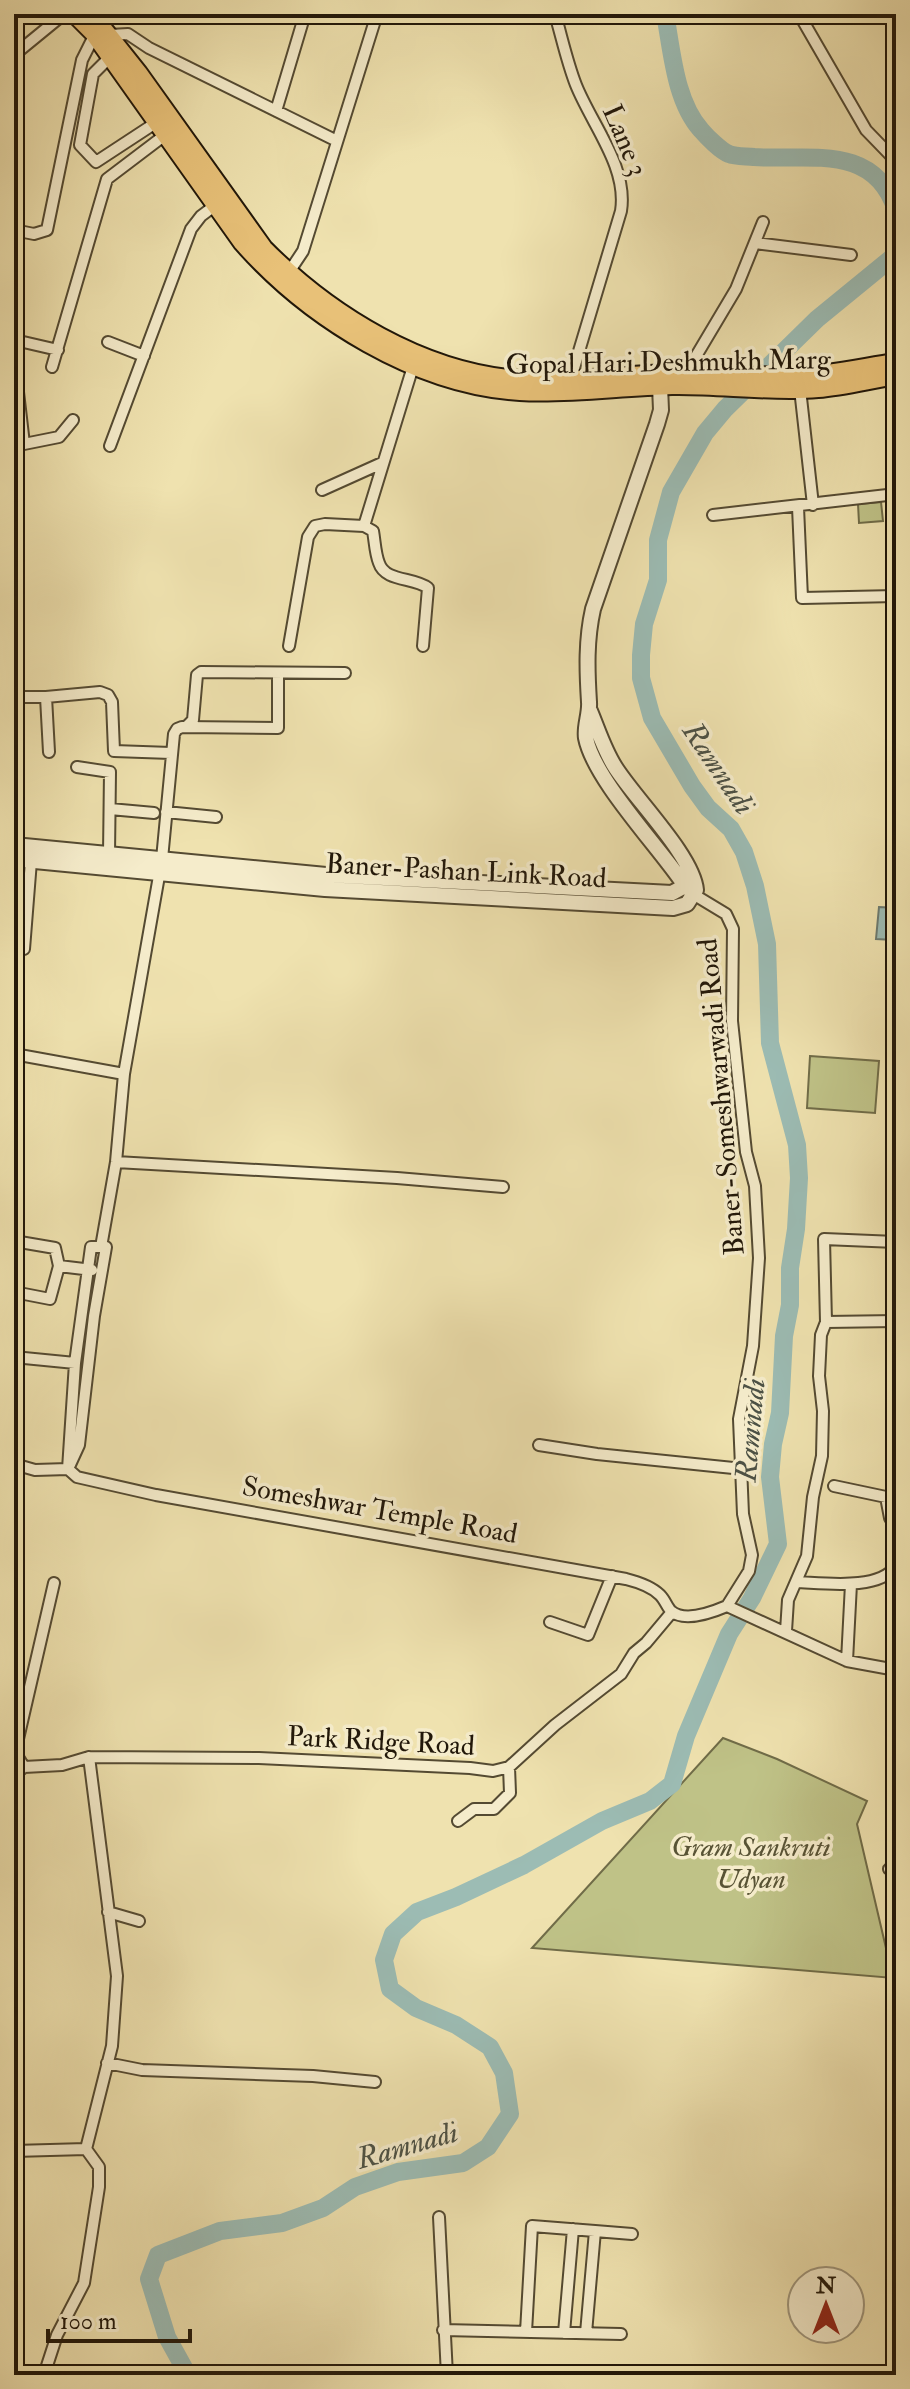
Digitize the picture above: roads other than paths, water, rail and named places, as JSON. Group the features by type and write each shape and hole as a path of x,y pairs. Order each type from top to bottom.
{"main road":[{"name":"Gopal Hari Deshmukh Marg","path":"92,22 110,57 242,243 281,282 348,333 416,358 474,385 520,392 729,382 819,389 896,376"},
{"name":"Gopal Hari Deshmukh Marg","path":"92,22 253,235 289,272 340,312 416,358 521,380 686,373 729,382"},
{"name":"Gopal Hari Deshmukh Marg","path":"796,385 896,362"}],"street":[{"path":"14,55 64,14"},
{"path":"276,111 305,14"},
{"path":"289,272 303,251 377,14"},
{"name":"Lane 3","path":"555,14 576,85 619,177 623,198 571,378"},
{"path":"799,14 866,130 896,161"},
{"path":"14,230 34,234 47,230 92,22 128,34 149,48 337,141"},
{"path":"110,57 93,74 80,145 96,162 161,128"},
{"path":"52,367 107,179 161,128"},
{"path":"110,446 191,229 201,216 217,204"},
{"path":"686,373 736,289 763,222"},
{"path":"755,243 851,255"},
{"path":"58,350 19,341 15,366 24,444 59,437 73,420"},
{"path":"108,342 144,356"},
{"path":"364,526 416,358"},
{"path":"796,385 813,505"},
{"path":"660,386 661,410 657,424 593,609 588,632 586,659 590,710 586,736 593,759 689,892"},
{"path":"322,490 382,463"},
{"path":"713,515 896,494"},
{"path":"798,507 802,598 896,596"},
{"path":"289,646 308,537 315,526 325,524 364,526 373,531 380,568 386,574 413,580 428,588 423,646"},
{"path":"101,1247 116,1162 124,1074 161,866 171,753 177,729 278,728 278,673"},
{"path":"186,727 193,720 198,674 345,673"},
{"path":"14,697 100,692 108,695 112,702 114,751 171,753"},
{"path":"46,697 49,752"},
{"path":"77,767 110,772 109,854"},
{"path":"110,809 154,813"},
{"path":"166,812 216,817"},
{"name":"Baner-Pashan Link Road","path":"14,845 109,854 161,866 325,889 673,908 687,904 689,892"},
{"name":"Baner-Pashan Link Road","path":"14,859 161,866"},
{"path":"24,949 31,861"},
{"name":"Baner-Someshwarwadi Road","path":"689,892 726,914 733,929 732,1021 746,1152 755,1186 759,1258 753,1346 739,1419 743,1514 752,1555 749,1571 727,1606"},
{"path":"14,1054 124,1074"},
{"path":"14,1089 14,1102"},
{"path":"116,1162 503,1187"},
{"path":"784,1630 788,1600 807,1556 813,1497 822,1456 823,1411 819,1376 821,1335 826,1322 824,1239 896,1242"},
{"path":"14,1241 55,1248 59,1266 50,1299 14,1292"},
{"path":"91,1247 106,1247 94,1316 79,1445 68,1469 75,1363 91,1247"},
{"path":"59,1266 103,1271"},
{"path":"826,1322 896,1321"},
{"path":"14,1357 75,1363"},
{"path":"539,1445 743,1469"},
{"name":"Someshwar Temple Road","path":"14,1464 35,1470 68,1469 77,1477 156,1495 612,1576 651,1588 672,1612"},
{"path":"834,1486 886,1497 890,1518 896,1526"},
{"path":"796,1582 851,1584 887,1576 896,1566"},
{"path":"550,1622 588,1635 612,1576"},
{"path":"14,1775 24,1767 15,1752 18,1724 54,1583"},
{"path":"847,1661 851,1584"},
{"path":"672,1612 694,1616 727,1606 847,1661 896,1670"},
{"name":"Park Ridge Road","path":"24,1767 62,1765 89,1757 259,1758 493,1771 509,1767 555,1725 621,1674 634,1653 672,1612"},
{"path":"44,2375 57,2335 84,2283 99,2187 99,2167 86,2149 112,2046 117,1976 89,1757"},
{"path":"458,1821 474,1809 494,1809 510,1793 509,1767"},
{"path":"108,1912 139,1921"},
{"path":"107,2063 142,2070 287,2074 375,2082"},
{"path":"14,2151 86,2149"},
{"path":"439,2217 447,2375"},
{"path":"526,2332 532,2226 632,2234"},
{"path":"564,2333 573,2229"},
{"path":"586,2333 595,2231"},
{"path":"443,2330 621,2334"}],"water":[{"path":"879,907 896,908 894,940 876,939"}],"waterway":[{"name":"Ramnadi","path":"665,14 685,105 701,130 718,147 735,156 816,158 855,164 872,174 886,188 896,210"},
{"name":"Ramnadi","path":"188,2375 167,2337 149,2279 158,2255 220,2231 282,2223 323,2208 355,2187 398,2172 463,2163 488,2147 510,2114 504,2073 490,2047 456,2025 416,2008 390,1989 384,1960 393,1934 417,1912 524,1865 602,1821 650,1801 672,1784 686,1736 729,1634 752,1598 778,1544 770,1477 780,1413 799,1178 797,1145 770,1043 767,944 755,886 744,852 731,829 708,808 692,786 652,718 641,678 641,655 644,624 658,580 658,540 671,492 705,433 725,409 817,319 894,256 896,250"}],"park label":[{"name":"Gram Sankruti Udyan","path":"751,1862"}]}
